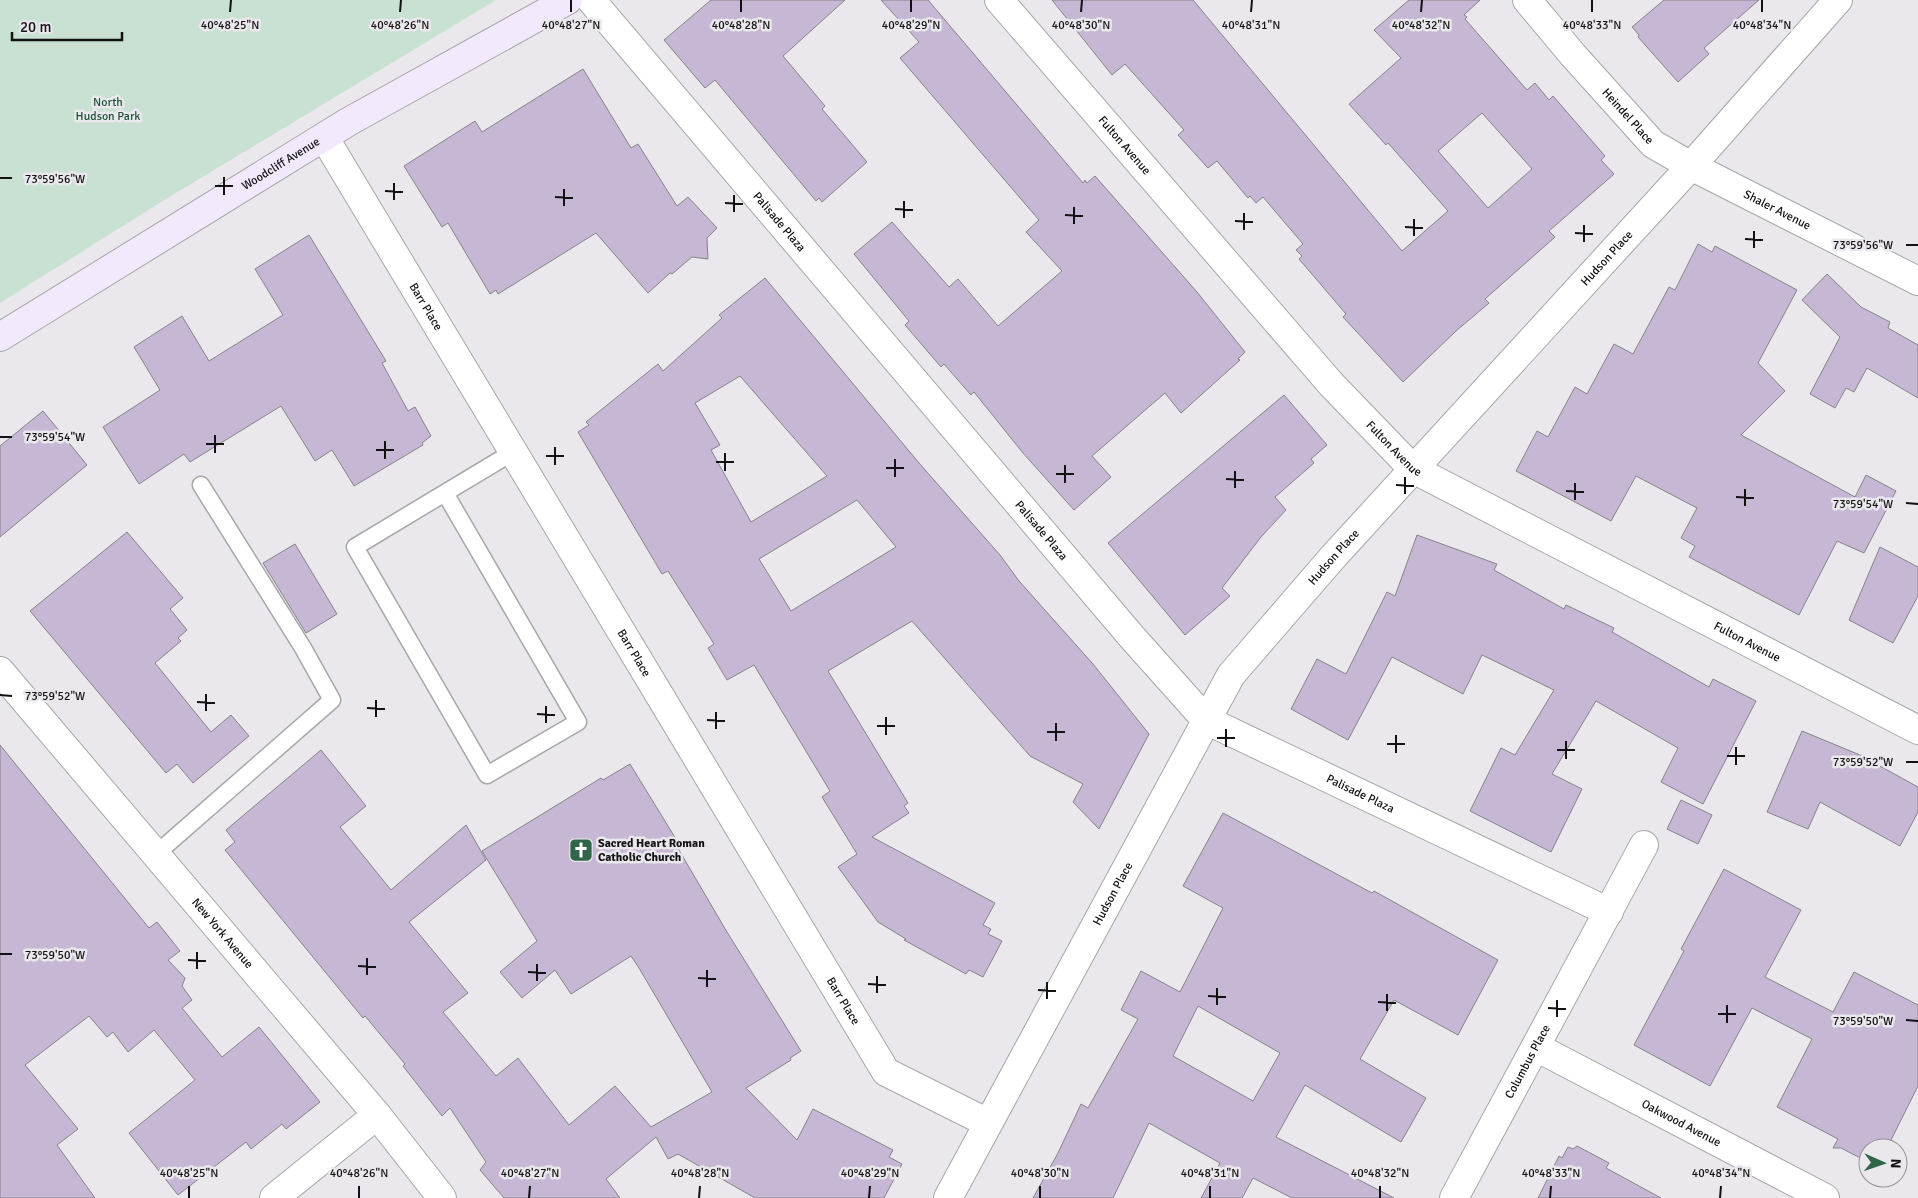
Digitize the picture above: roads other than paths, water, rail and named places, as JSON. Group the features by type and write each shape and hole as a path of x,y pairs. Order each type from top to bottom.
{"main road":[{"name":"Woodcliff Avenue","path":"0,338 324,137 568,0"}],"street":[{"name":"Palisade Plaza","path":"591,0 1125,629 1206,720 1609,912"},
{"name":"Fulton Avenue","path":"998,0 1331,384 1413,469 1918,730"},
{"name":"Heindel Place","path":"1527,0 1573,55 1653,144 1691,166"},
{"name":"Hudson Place","path":"948,1198 1231,675 1413,469 1691,166 1838,0"},
{"name":"Barr Place","path":"324,137 886,1072 988,1124"},
{"name":"Shaler Avenue","path":"1691,166 1918,281"},
{"name":"New York Avenue","path":"0,671 377,1115 442,1198"},
{"name":"Columbus Place","path":"1454,1198 1644,845"},
{"name":"Oakwood Avenue","path":"1536,1047 1825,1198"},
{"path":"274,1198 377,1115"}],"lane":[{"path":"445,493 578,722 487,776 354,547 513,452"},
{"path":"156,854 332,700 303,648 201,485"}],"place":[{"name":"Sacred Heart Roman Catholic Church","path":"581,850"}],"park label":[{"name":"North Hudson Park","path":"108,109"}]}
